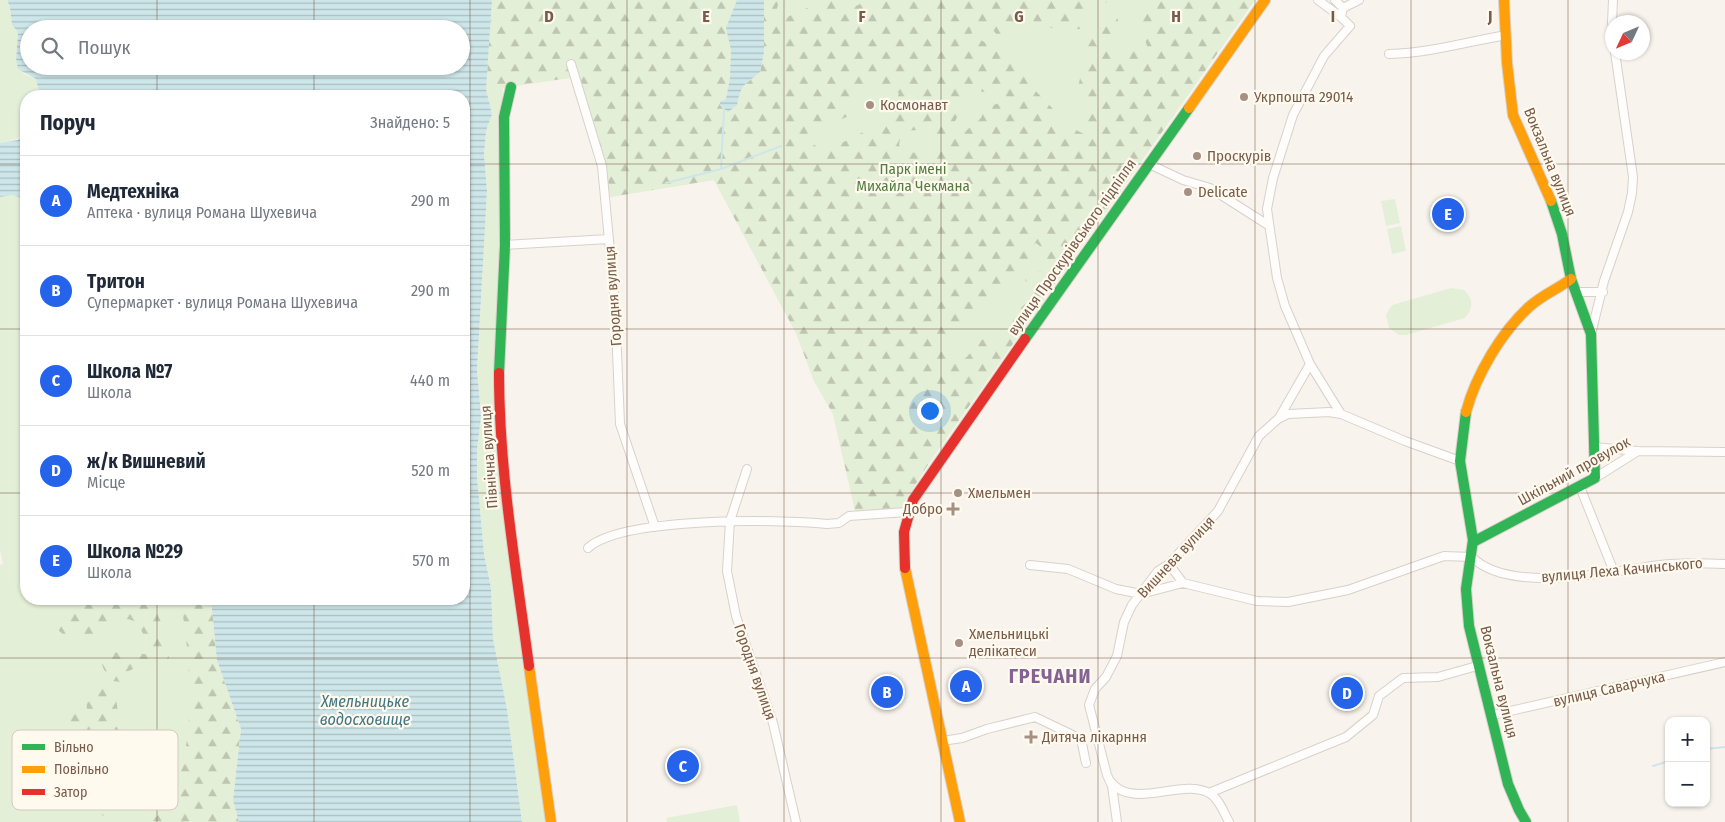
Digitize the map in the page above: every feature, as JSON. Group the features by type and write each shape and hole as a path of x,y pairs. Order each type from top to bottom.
{"street":[{"name":"вулиця Проскурівського підпілля","path":"960,822 906,578 903,537 907,512 919,489 1265,0"},
{"path":"1318,0 1350,26 1324,56 1309,80 1293,114 1270,192 1267,209 1277,278 1285,306 1310,364 1341,414"},
{"path":"1334,0 1343,8"},
{"path":"1343,8 1359,0"},
{"name":"Вокзальна вулиця","path":"1504,0 1509,87 1514,115 1521,137 1552,202 1562,234 1571,279 1559,289 1537,301 1518,318 1482,376 1468,405 1460,461 1473,542 1472,557 1467,571 1466,597 1477,666 1493,715 1512,790 1521,816 1526,822"},
{"path":"1612,15 1613,0"},
{"path":"1341,17 1343,8"},
{"path":"1389,54 1418,53 1459,43 1506,35"},
{"path":"1595,478 1591,394 1591,334 1603,292 1604,280 1632,193 1633,176 1616,60"},
{"name":"Городня вулиця","path":"571,64 602,166 609,240 620,424 656,527"},
{"name":"Північна вулиця","path":"511,87 504,117 505,245 499,362 499,418 505,493 551,822"},
{"path":"1149,164 1183,180 1210,188 1268,225"},
{"path":"505,245 609,240"},
{"path":"1571,279 1591,334"},
{"path":"1576,292 1603,292"},
{"name":"Вишнева вулиця","path":"1117,822 1112,786 1106,776 1089,705 1095,689 1106,677 1117,656 1124,622 1132,605 1158,571 1169,564 1218,510 1260,436 1279,418 1310,364"},
{"path":"1279,418 1288,414 1329,412 1341,414 1371,428 1460,461"},
{"path":"1594,447 1638,451"},
{"name":"Шкільний провулок","path":"1473,542 1580,487 1638,451 1725,452"},
{"name":"Городня вулиця","path":"747,469 730,521 727,570 736,616 773,723 796,822"},
{"path":"1580,487 1614,572"},
{"path":"588,548 596,540 656,527 730,521 827,524 839,523 850,516 907,512"},
{"name":"вулиця Леха Качинського","path":"1030,565 1068,570 1116,589 1141,594 1183,583 1257,601 1288,602 1348,590 1444,556 1472,557 1480,565 1514,576 1554,578 1661,565 1725,564"},
{"path":"1169,564 1183,583"},
{"name":"вулиця Саварчука","path":"1493,715 1725,662"},
{"path":"1209,793 1346,737 1373,715 1379,696 1403,678 1438,676 1477,666"},
{"path":"942,741 962,738 987,729 1035,717 1081,739 1086,763"},
{"path":"1106,776 1124,792 1146,794 1174,790 1199,790 1209,793 1215,798 1229,822"}],"green space":[{"path":"0,0 7,0 10,7 12,25 18,32 16,59 20,66 20,75 26,75 36,79 39,90 20,90 20,136 11,141 0,143"},
{"name":"Парк імені Михайла Чекмана","path":"492,0 737,0 733,12 764,39 764,0 1255,0 929,463 906,499 901,512 856,515 833,414 814,381 796,333 714,180 610,197 606,166 570,78 503,88 501,117 502,245 496,418 548,822 522,822 507,709 493,639 491,588 484,554 477,477 477,450 481,416 477,370 487,191 484,155 486,131 492,114 486,89"},
{"name":"Парк імені Михайла Чекмана","path":"492,0 737,0 732,18 727,23 726,34 731,50 730,78 726,100 720,105 724,110 737,105 743,86 760,72 764,52 764,0 779,0 775,17 781,20 822,1 831,0 837,6 847,10 869,0 1109,0 1088,17 1080,29 1060,30 1031,23 1023,24 1007,37 1000,39 991,27 977,24 971,27 972,34 1016,63 1027,82 1057,113 1056,120 1082,133 1089,131 1086,117 1086,102 1078,88 1084,59 1080,43 1100,21 1112,12 1117,17 1119,24 1108,42 1109,49 1130,47 1142,54 1148,49 1139,21 1146,0 1255,0 929,463 906,499 901,512 856,515 833,414 814,381 796,333 714,180 610,197 606,166 570,78 486,89","holes":["859,87 879,88 899,93 894,107 885,118 886,127 880,131 867,130 824,152 812,143 815,131 851,115 850,93","978,91 1007,96 1002,102 985,108 981,118 961,135 950,136 949,132 959,114 963,95","918,130 929,134 938,143 927,151 903,151 899,145 901,134 904,131","1036,243 1041,247 1049,267 1047,271 1032,273 1025,280 1027,282 1035,280 1026,303 1016,313 1010,329 1001,338 992,337 981,341 961,361 951,357 945,349 944,341 973,318 986,311 998,286 1031,260 1033,245"]},
{"path":"12,195 20,197 20,605 212,605 217,660 224,682 234,776 233,800 239,822 0,822 0,565 3,564 0,551 0,197"},
{"path":"1395,199 1400,223 1386,226 1381,201"},
{"path":"1401,226 1406,251 1392,254 1387,229"},
{"path":"1451,288 1464,290 1471,300 1470,311 1465,318 1406,335 1399,335 1389,328 1386,315 1392,305"},
{"path":"84,605 151,605 160,619 169,659 166,663 154,660 126,672 121,682 113,681 103,666 103,655 110,652 145,654 149,645 137,622 128,619 97,629 95,639 86,648 82,646 77,638 66,637 56,628 57,622"},
{"path":"181,605 212,605 217,660 241,729 233,800 239,822 148,822 163,810 178,810 178,780 187,738 189,708 189,678"},
{"path":"107,681 114,688 119,717 125,730 73,730 69,723 68,713 70,708 79,717 84,718 87,710 86,697 97,685"},
{"path":"737,805 740,822 667,822 666,818"},
{"path":"98,810 116,810 114,815 103,816"}],"water":[{"name":"Хмельницьке водосховище","path":"7,0 492,0 486,89 492,114 486,131 484,155 487,191 477,370 481,416 477,450 477,477 484,554 491,588 493,639 507,709 522,822 239,822 233,800 241,729 217,660 212,605 470,605 470,90 39,90 36,79 29,75 470,75 470,20 20,20 20,70 18,69 16,59 18,32 12,25 10,7"},
{"path":"737,0 764,0 764,52 760,72 743,86 737,105 728,112 720,105 720,102 726,99 730,78 731,50 726,28"},
{"path":"20,138 20,197 12,195 0,197 0,143 18,140"}],"waterway":[{"path":"666,183 721,169 724,110"},
{"path":"721,169 781,146"},
{"path":"1710,749 1725,747"},
{"path":"1653,766 1666,762"}],"traffic: fast":[{"path":"499,373 505,245 504,117 511,87"},
{"path":"1025,339 1189,108"},
{"path":"1473,542 1595,478 1591,334 1571,279 1562,234 1551,201"},
{"path":"1466,412 1460,461 1473,540 1466,589 1469,626 1508,784 1526,822"}],"traffic: slow":[{"path":"1189,108 1265,0"},
{"path":"1504,0 1507,63 1513,115 1551,201"},
{"path":"1466,412 1483,369 1509,329 1529,307 1571,279"},
{"path":"905,568 960,822"},
{"path":"529,666 551,822"}],"traffic: jam":[{"path":"905,568 904,532 913,500 1025,339"},
{"path":"499,373 505,483 529,666"}],"place":[{"name":"Укрпошта 29014","path":"1244,97"},
{"name":"Космонавт","path":"870,105"},
{"name":"Проскурів","path":"1197,156"},
{"name":"Delicate","path":"1188,192"},
{"name":"Школа №29","path":"1448,214"},
{"name":"Хмельмен","path":"958,493"},
{"name":"Добро","path":"953,509"},
{"name":"Хмельницькі делікатеси","path":"959,643"},
{"name":"Медтехнiка","path":"966,686"},
{"name":"Тритон","path":"887,692"},
{"name":"ж/к Вишневий","path":"1347,693"},
{"name":"Дитяча лікарння","path":"1031,737"},
{"name":"Школа №7","path":"683,766"}],"district":[{"name":"ГРЕЧАНИ","path":"1050,676"}]}
